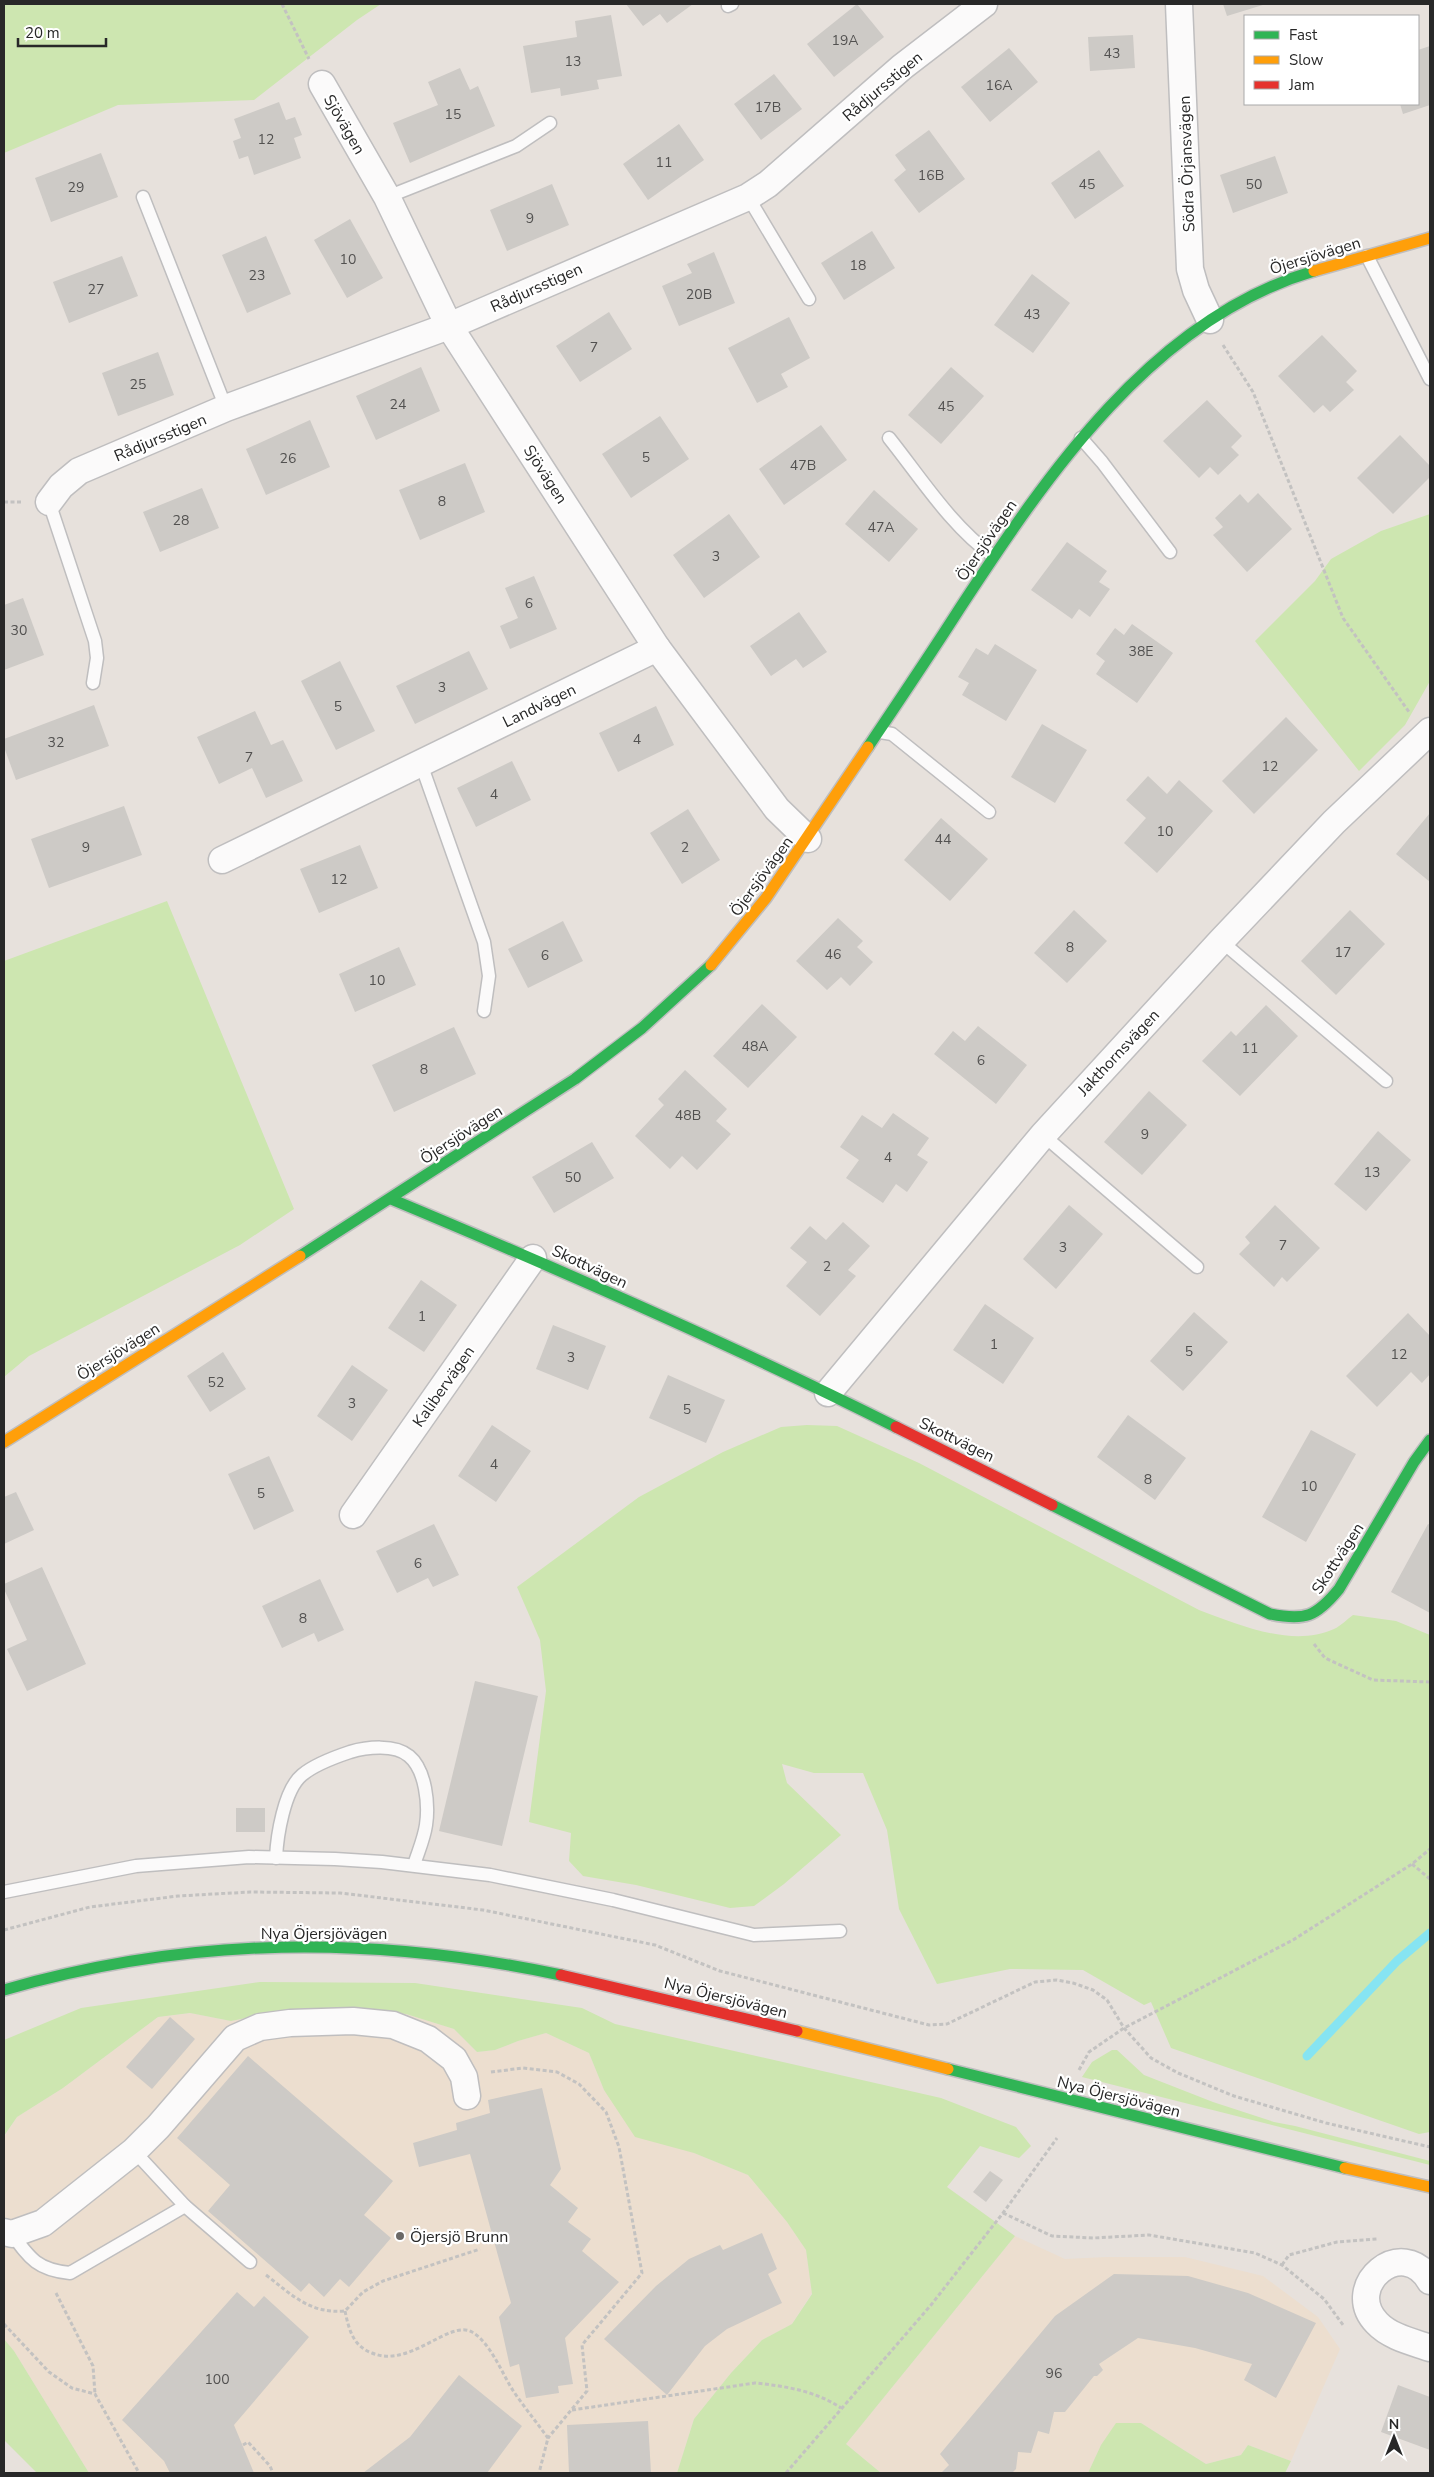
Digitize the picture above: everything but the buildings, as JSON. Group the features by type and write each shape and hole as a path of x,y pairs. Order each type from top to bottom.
{"street":[{"name":"Rådjursstigen","path":"49,502 61,486 79,472 226,408 449,326 748,197 768,184 902,67 984,4"},
{"name":"Södra Örjansvägen","path":"1179,4 1190,269 1196,290 1210,320"},
{"name":"Sjövägen","path":"322,84 387,197 449,326 657,648 776,809 808,839"},
{"name":"Öjersjövägen","path":"4,1442 391,1199 585,1073 654,1019 705,971 749,921 808,839 880,732 993,556 1081,438 1123,392 1155,363 1210,320 1252,295 1301,273 1430,238"},
{"name":"Landvägen","path":"222,860 420,761 657,648"},
{"name":"Jakthornsvägen","path":"828,1393 1043,1135 1221,941 1334,822 1429,735"},
{"name":"Skottvägen","path":"391,1199 533,1258 828,1393 1270,1614 1306,1617 1316,1614 1328,1605 1350,1573 1415,1461 1430,1440"},
{"name":"Kalibervägen","path":"354,1516 533,1258"},
{"name":"Nya Öjersjövägen","path":"4,1990 93,1966 177,1954 236,1949 305,1946 386,1948 488,1961 674,2001 1290,2156 1430,2187"},
{"path":"8,2233 43,2223 134,2152 235,2038 260,2027 290,2023 353,2021 393,2025 428,2039 454,2059 466,2086"},
{"path":"1430,2281 1425,2272 1414,2264 1398,2263 1384,2266 1372,2277 1367,2288 1367,2298 1370,2312 1378,2324 1391,2333 1430,2348"}],"lane":[{"path":"387,197 516,146 550,124"},
{"path":"143,197 226,408"},
{"path":"748,197 809,299"},
{"path":"1367,256 1430,379"},
{"path":"889,438 951,516 979,546 993,556"},
{"path":"1081,438 1102,462 1170,552"},
{"path":"49,502 95,641 97,658 94,683"},
{"path":"880,732 892,734 989,812"},
{"path":"420,761 484,942 489,976 484,1011"},
{"path":"1221,941 1386,1081"},
{"path":"1043,1135 1198,1266"},
{"path":"276,1858 277,1836 290,1795 301,1776 333,1758 360,1749 383,1747 409,1756 420,1773 427,1802 426,1825 414,1866"},
{"path":"4,1892 136,1866 249,1857 382,1862 490,1875 603,1898 754,1935 840,1931"},
{"path":"134,2152 186,2206 250,2262"},
{"path":"8,2233 32,2260 51,2271 70,2273 186,2206"}],"path":[{"path":"282,4 322,84"},
{"path":"1210,320 1221,342 1253,392 1343,618 1429,735"},
{"path":"1306,1617 1313,1643 1325,1658 1373,1680 1430,1682"},
{"path":"1079,2070 1089,2052 1124,2028 1293,1940 1412,1864 1430,1849"},
{"path":"1412,1864 1430,1879"},
{"path":"4,1930 90,1907 178,1896 250,1892 340,1893 483,1910 655,1945 720,1971 929,2025 947,2024 1035,1982 1057,1980 1093,1990 1107,2000 1124,2028 1152,2058 1178,2073 1234,2096 1326,2123 1430,2147"},
{"path":"466,2086 522,2068 556,2072 579,2084 606,2112 620,2147 642,2273 582,2345 586,2391 548,2438 539,2473"},
{"path":"786,2473 931,2305 1003,2214 1057,2138"},
{"path":"1003,2214 1052,2236 1093,2238 1149,2235 1256,2253 1282,2265 1324,2299"},
{"path":"1282,2265 1289,2255 1337,2242 1380,2238"},
{"path":"250,2262 303,2304 329,2312 345,2311 363,2292 383,2281 480,2249"},
{"path":"51,2271 52,2286 93,2366 94,2394 139,2473"},
{"path":"345,2311 350,2334 364,2350 384,2358 410,2353 455,2330 472,2332 492,2353 513,2391 548,2438"},
{"path":"4,2324 49,2372 72,2388 94,2394"},
{"path":"572,2410 755,2383 777,2385 825,2398 841,2408"},
{"path":"243,2445 248,2442 270,2466 273,2473"}],"shaded area":[{"name":"Öjersjö Brunn","path":"350,2008 406,2014 454,2029 477,2052 495,2050 546,2033 589,2053 604,2090 694,2153 748,2175 787,2222 806,2250 812,2293 792,2324 762,2340 731,2373 694,2419 677,2473 89,2473 14,2351 4,2339 4,2137 17,2117 63,2088 158,2017 190,2013 231,2021 251,2017"},
{"path":"1015,2236 1065,2259 1185,2257 1263,2276 1318,2317 1340,2349 1291,2461 1248,2445 1241,2455 1206,2464 1141,2423 1101,2445 1088,2473 881,2473 846,2444"}],"green space":[{"path":"4,4 381,4 357,20 254,100 118,105 4,153"},
{"path":"1430,514 1430,681 1405,725 1359,771 1255,641 1315,581 1331,559 1381,531"},
{"path":"167,901 294,1209 240,1245 29,1356 4,1377 4,961"},
{"path":"807,1425 837,1426 919,1463 1199,1610 1231,1622 1266,1632 1301,1636 1318,1634 1334,1629 1353,1615 1396,1621 1430,1635 1430,2132 1419,2134 1171,2048 1151,2002 1144,2005 1083,1970 1010,1969 937,1984 899,1909 887,1830 863,1773 814,1773 782,1764 787,1783 841,1835 784,1884 754,1906 730,1908 636,1885 583,1876 569,1861 571,1833 529,1822 546,1691 540,1640 517,1587 639,1497 723,1452 781,1427"},
{"path":"260,1982 415,1983 582,2008 615,2024 941,2098 1016,2127 1031,2146 1019,2158 980,2146 947,2187 1015,2236 846,2444 881,2473 677,2473 694,2419 731,2373 762,2340 792,2324 812,2294 806,2250 787,2222 748,2175 694,2153 635,2137 604,2090 589,2053 546,2033 495,2050 477,2052 454,2029 406,2014 350,2008 251,2017 231,2021 190,2013 158,2017 63,2088 17,2117 4,2136 4,2040 81,2008"},
{"path":"1112,2050 1117,2050 1144,2075 1213,2102 1274,2122 1430,2161 1430,2165 1082,2077 1092,2062"},
{"path":"4,2339 14,2351 89,2473 37,2473 4,2440"},
{"path":"1116,2423 1141,2423 1206,2464 1241,2455 1248,2445 1291,2461 1285,2473 1088,2473 1101,2445"}],"waterway":[{"path":"1307,2056 1397,1961 1430,1933"}],"traffic: fast":[{"path":"868,747 1029,506 1068,455 1109,407 1154,363 1203,325 1256,294 1314,271"},
{"path":"300,1256 575,1079 642,1028 711,965"},
{"path":"391,1199 645,1308 771,1366 896,1427"},
{"path":"1052,1505 1270,1614 1301,1617 1309,1615 1323,1606 1339,1589 1414,1462 1430,1440"},
{"path":"4,1990 74,1972 143,1959 212,1951 281,1947 351,1948 420,1953 490,1962 561,1975"},
{"path":"948,2069 1345,2168"}],"traffic: slow":[{"path":"1314,271 1430,238"},
{"path":"711,965 766,898 868,747"},
{"path":"4,1442 300,1256"},
{"path":"797,2031 948,2069"},
{"path":"1345,2168 1430,2187"}],"traffic: jam":[{"path":"896,1427 1052,1505"},
{"path":"561,1975 797,2031"}],"place":[{"name":"Öjersjö Brunn","path":"400,2236"}]}
